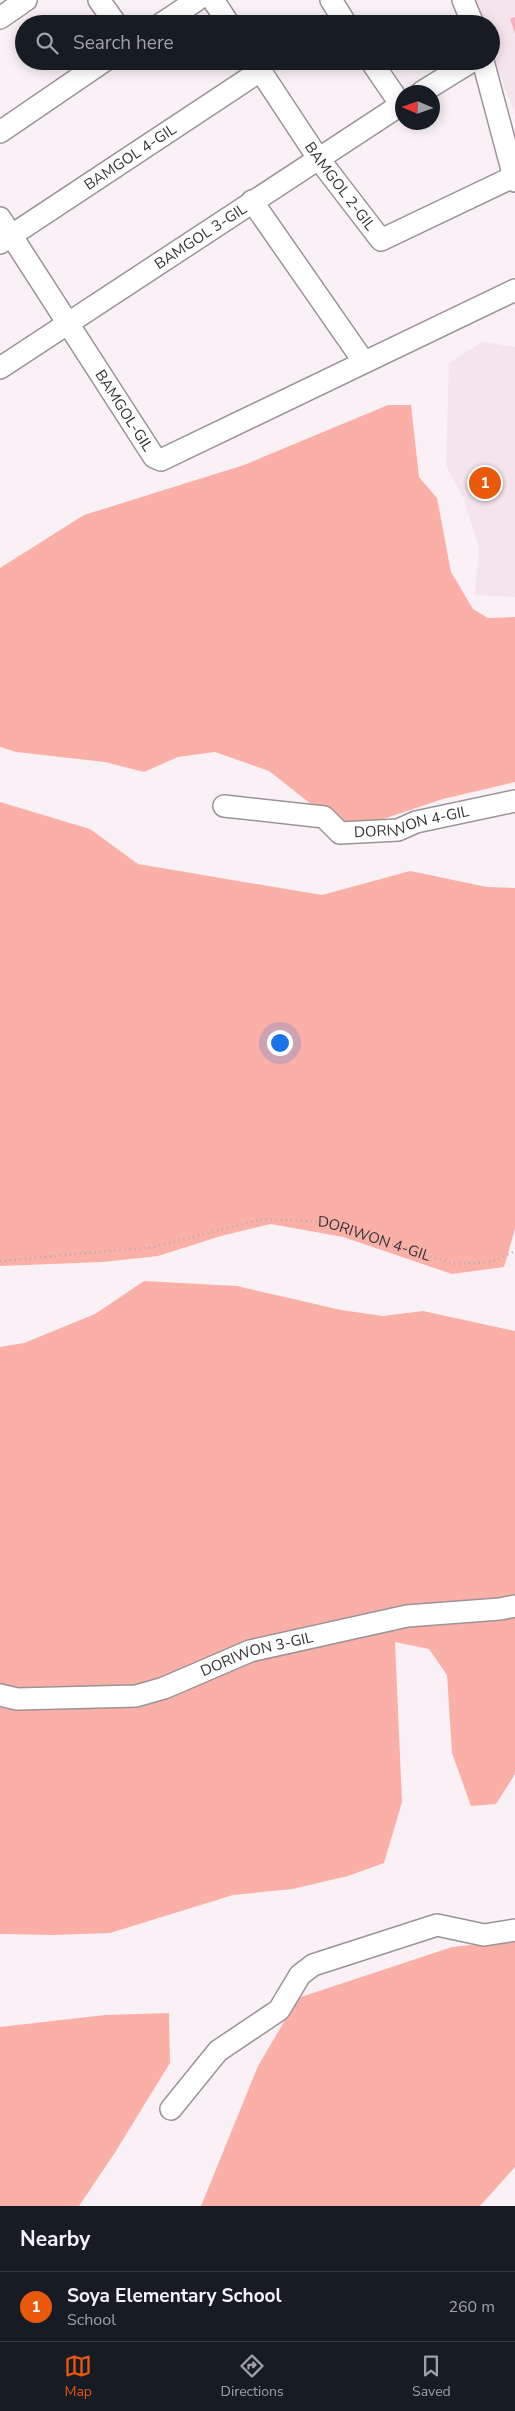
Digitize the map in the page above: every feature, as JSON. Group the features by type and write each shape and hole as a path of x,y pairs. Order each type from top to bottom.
{"street":[{"path":"0,18 26,0"},
{"path":"99,0 110,15"},
{"path":"174,15 197,0"},
{"path":"213,0 223,15"},
{"path":"331,0 340,15"},
{"path":"463,0 469,15"},
{"path":"0,132 91,70"},
{"name":"BAMGOL 4-GIL","path":"4,233 251,70"},
{"name":"BAMGOL 2-GIL","path":"260,70 318,158 380,240 514,179"},
{"name":"BAMGOL 3-GIL","path":"378,70 395,95"},
{"path":"433,85 457,70"},
{"path":"485,70 514,179"},
{"name":"BAMGOL 3-GIL","path":"0,368 252,201 395,109"},
{"path":"252,201 364,362"},
{"name":"BAMGOL-GIL","path":"4,233 67,324 154,457 161,460 170,458 515,290"},
{"name":"DORIWON 4-GIL","path":"224,806 324,817 340,833 398,830 416,822 515,801"},
{"name":"DORIWON 3-GIL","path":"0,1696 17,1699 136,1696 164,1688 250,1651 407,1616 500,1610 515,1606"},
{"path":"171,2108 218,2051 279,2010 300,1975 313,1965 437,1925 484,1935 515,1930"}],"path":[{"name":"DORIWON 4-GIL","path":"0,1261 154,1247 262,1219 326,1222 453,1264 491,1262 515,1251"}],"shaded area":[{"path":"471,0 515,0 515,114 498,70 500,70 500,15 477,15"},
{"path":"482,342 515,347 515,597 475,595 479,548 464,499 446,466 449,363"},
{"path":"388,405 411,405 419,477 437,498 451,572 473,609 488,618 515,617 515,782 443,799 380,820 351,826 316,808 269,771 215,752 178,757 144,772 105,762 16,752 0,747 0,568 84,515 244,465"},
{"path":"0,802 90,829 138,864 322,895 410,871 487,887 515,888 515,1229 504,1267 452,1274 343,1237 271,1224 221,1236 158,1256 103,1262 0,1266"},
{"path":"144,1281 237,1286 341,1310 383,1316 423,1311 515,1331 515,1774 496,1804 471,1806 452,1753 447,1675 429,1649 395,1642 402,1802 384,1863 348,1876 292,1889 233,1895 110,1933 0,1934 0,1347 24,1343 95,1314"},
{"path":"515,1940 515,2167 480,2206 201,2206 258,2066 298,1998 452,1947"},
{"path":"169,2013 170,2063 114,2154 79,2206 0,2206 0,2027 105,2015"}],"building":[{"path":"515,17 515,33 510,19"}],"place":[{"name":"Soya Elementary School","path":"485,483"}]}
